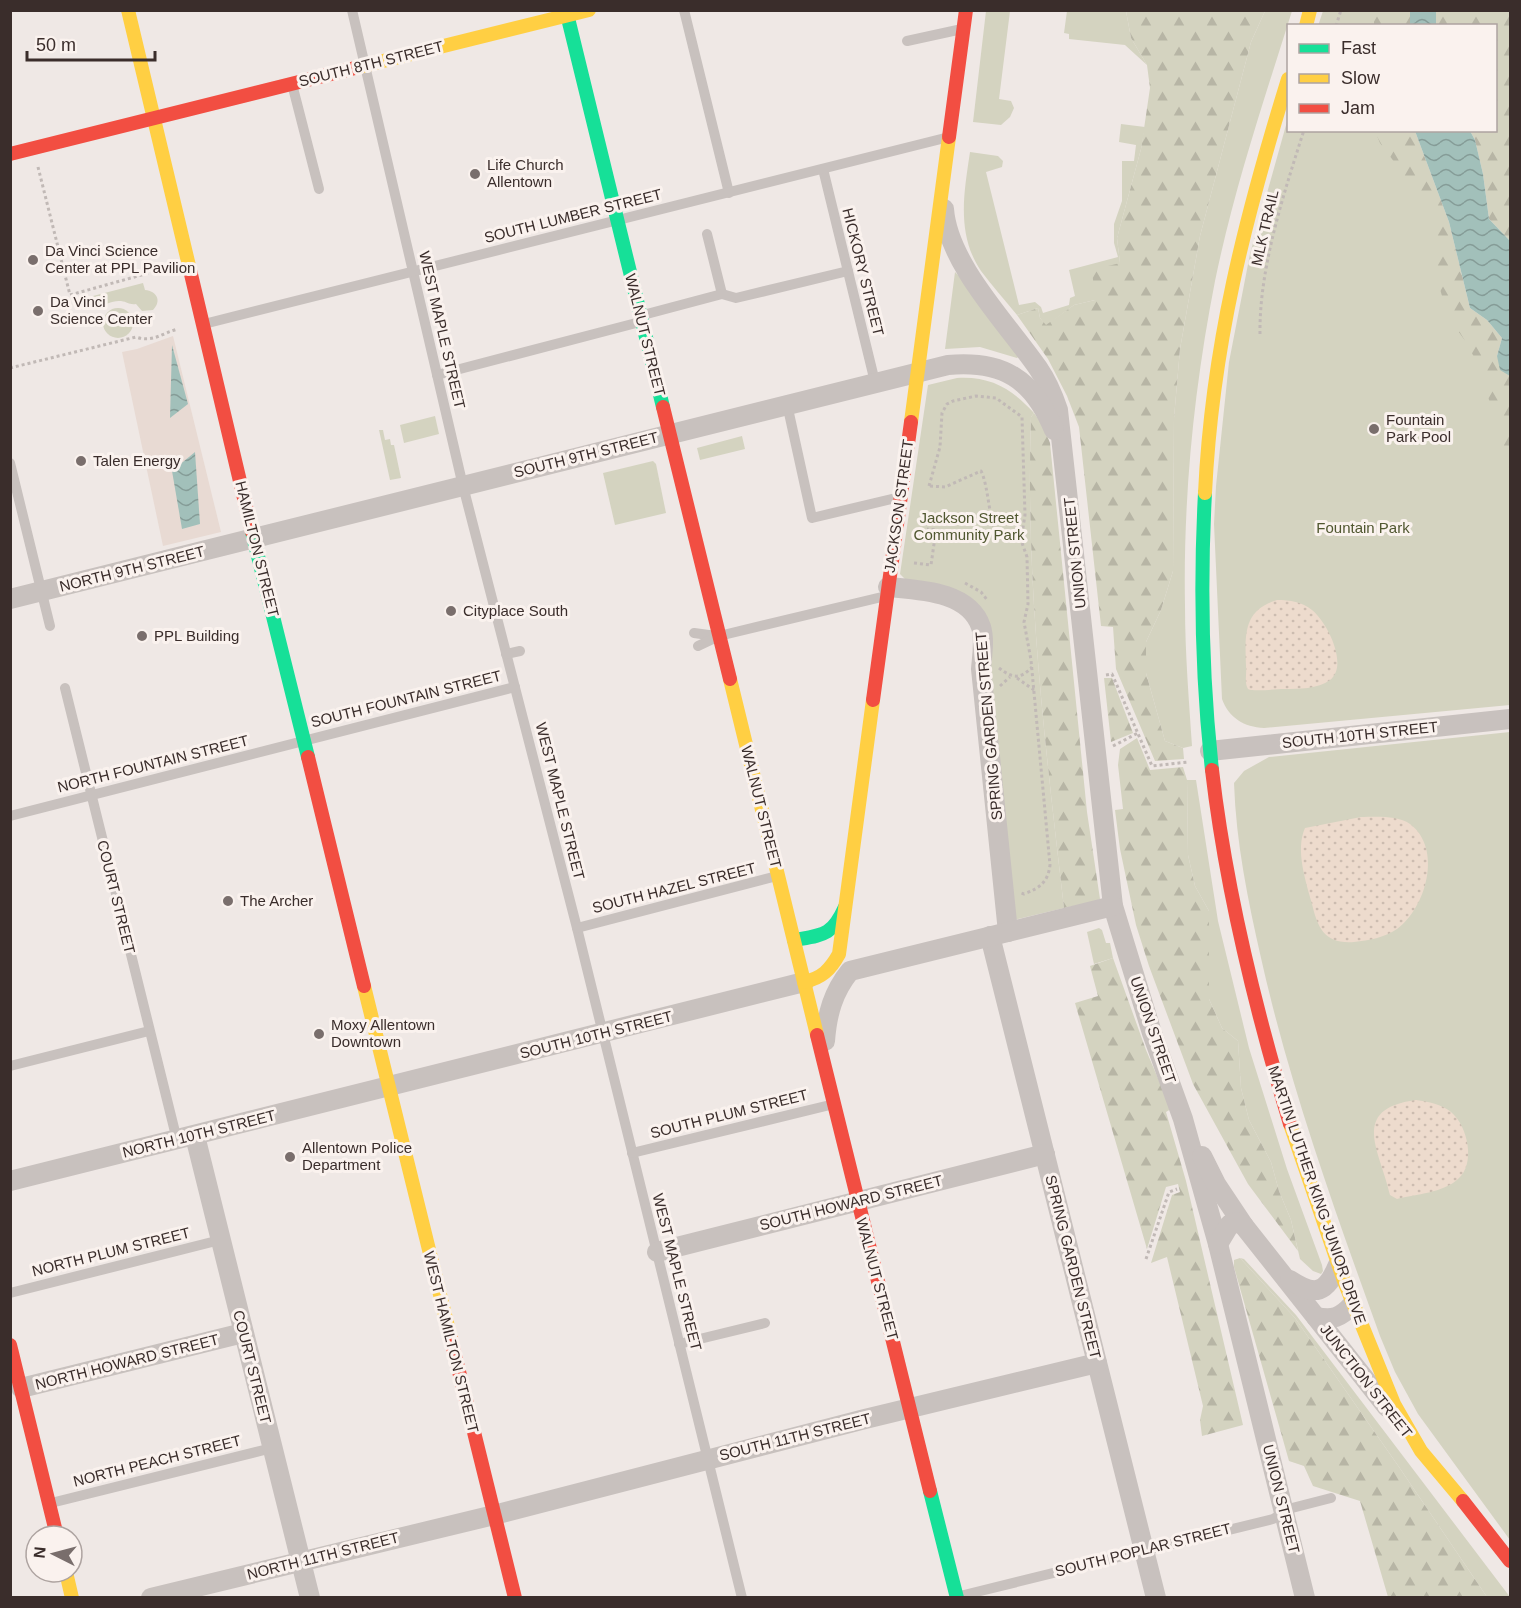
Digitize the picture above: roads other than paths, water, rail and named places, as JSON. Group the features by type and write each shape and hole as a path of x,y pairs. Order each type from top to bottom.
{"main road":[{"name":"HAMILTON STREET","path":"128,10 388,1086"},
{"name":"SOUTH 8TH STREET","path":"10,154 366,66 566,13 589,10"},
{"name":"JACKSON STREET","path":"844,962 846,903 966,10"},
{"name":"WALNUT STREET","path":"566,13 794,940 832,1104 910,1408 955,1597"},
{"name":"MARTIN LUTHER KING JUNIOR DRIVE","path":"1287,82 1254,186 1234,265 1214,382 1203,519 1204,673 1210,751 1228,874 1254,993 1290,1126 1352,1305 1389,1394 1416,1444 1510,1561"},
{"path":"794,940 830,932 835,928 846,903"},
{"path":"804,982 820,978 844,962"},
{"name":"WEST HAMILTON STREET","path":"388,1086 515,1598"},
{"path":"10,1346 16,1390 54,1524"}],"street":[{"name":"UNION STREET","path":"942,189 944,214 951,239 962,262 1040,370 1058,410 1113,906 1149,1023 1183,1119 1218,1244 1305,1598"},
{"name":"UNION STREET","path":"917,372 948,365 971,363 1000,369 1017,378 1035,395 1042,406 1064,452"},
{"name":"SOUTH 9TH STREET","path":"254,539 917,372"},
{"name":"NORTH 9TH STREET","path":"10,599 254,539"},
{"name":"SPRING GARDEN STREET","path":"887,591 946,596 965,606 975,615 981,626 983,639 981,669 999,934 1045,1154 1156,1598"},
{"name":"SOUTH 10TH STREET","path":"1210,751 1510,719"},
{"path":"824,1068 826,1024 844,962 999,934 1113,906"},
{"name":"SOUTH 10TH STREET","path":"388,1086 804,982"},
{"name":"NORTH 10TH STREET","path":"10,1181 388,1086"},
{"name":"JUNCTION STREET","path":"1183,1119 1216,1184 1244,1226 1416,1444"},
{"name":"COURT STREET","path":"186,1138 220,1240 309,1598"},
{"name":"SOUTH HOWARD STREET","path":"657,1252 1045,1154"},
{"path":"1218,1244 1230,1224 1237,1222 1244,1226"},
{"name":"JUNCTION STREET","path":"1283,1275 1311,1291 1323,1289 1330,1282 1338,1265"},
{"name":"JUNCTION STREET","path":"1316,1317 1331,1319 1343,1316 1352,1305"},
{"name":"NORTH HOWARD STREET","path":"16,1390 243,1333"},
{"name":"SOUTH 11TH STREET","path":"494,1515 910,1408 1097,1363"},
{"name":"NORTH 11TH STREET","path":"152,1598 202,1592 301,1561 494,1515"}],"lane":[{"name":"WEST MAPLE STREET","path":"352,10 463,486 577,928 742,1598"},
{"path":"684,10 729,193"},
{"path":"907,41 964,28"},
{"path":"292,84 319,189"},
{"name":"SOUTH LUMBER STREET","path":"203,324 949,137"},
{"name":"HICKORY STREET","path":"823,169 875,382"},
{"path":"707,234 722,294"},
{"path":"437,375 641,319 722,294 736,298 848,271"},
{"path":"787,404 812,518 900,497"},
{"path":"11,465 50,626"},
{"path":"698,646 719,636 887,591"},
{"path":"694,633 719,636"},
{"path":"506,654 519,651"},
{"name":"SOUTH FOUNTAIN STREET","path":"304,740 515,687"},
{"name":"COURT STREET","path":"65,688 149,1031 186,1138"},
{"name":"NORTH FOUNTAIN STREET","path":"10,816 304,740"},
{"name":"SOUTH HAZEL STREET","path":"577,928 778,876"},
{"path":"10,1066 149,1031"},
{"name":"SOUTH PLUM STREET","path":"632,1153 832,1104"},
{"name":"NORTH PLUM STREET","path":"10,1293 220,1240"},
{"path":"679,1344 765,1323"},
{"name":"NORTH PEACH STREET","path":"49,1503 272,1448"},
{"name":"SOUTH POPLAR STREET","path":"955,1597 1273,1519 1292,1508 1331,1498"}],"water":[{"path":"1410,11 1436,11 1436,24 1410,24"},
{"path":"1415,132 1471,132 1475,140 1483,174 1489,219 1510,241 1510,376 1500,370 1497,356 1502,338 1487,320 1470,308 1449,222"},
{"path":"172,345 188,404 170,418"},
{"path":"195,452 200,524 182,529 172,471"}],"place":[{"name":"Life Church Allentown","path":"475,174"},
{"name":"Da Vinci Science Center at PPL Pavilion","path":"33,260"},
{"name":"Da Vinci Science Center","path":"38,311"},
{"name":"Fountain Park Pool","path":"1374,429"},
{"name":"Talen Energy","path":"81,461"},
{"name":"Cityplace South","path":"451,611"},
{"name":"PPL Building","path":"142,636"},
{"name":"The Archer","path":"228,901"},
{"name":"Moxy Allentown Downtown","path":"319,1034"},
{"name":"Allentown Police Department","path":"290,1157"}],"park label":[{"name":"Jackson Street Community Park","path":"969,526"},
{"name":"Fountain Park","path":"1363,528"}]}
